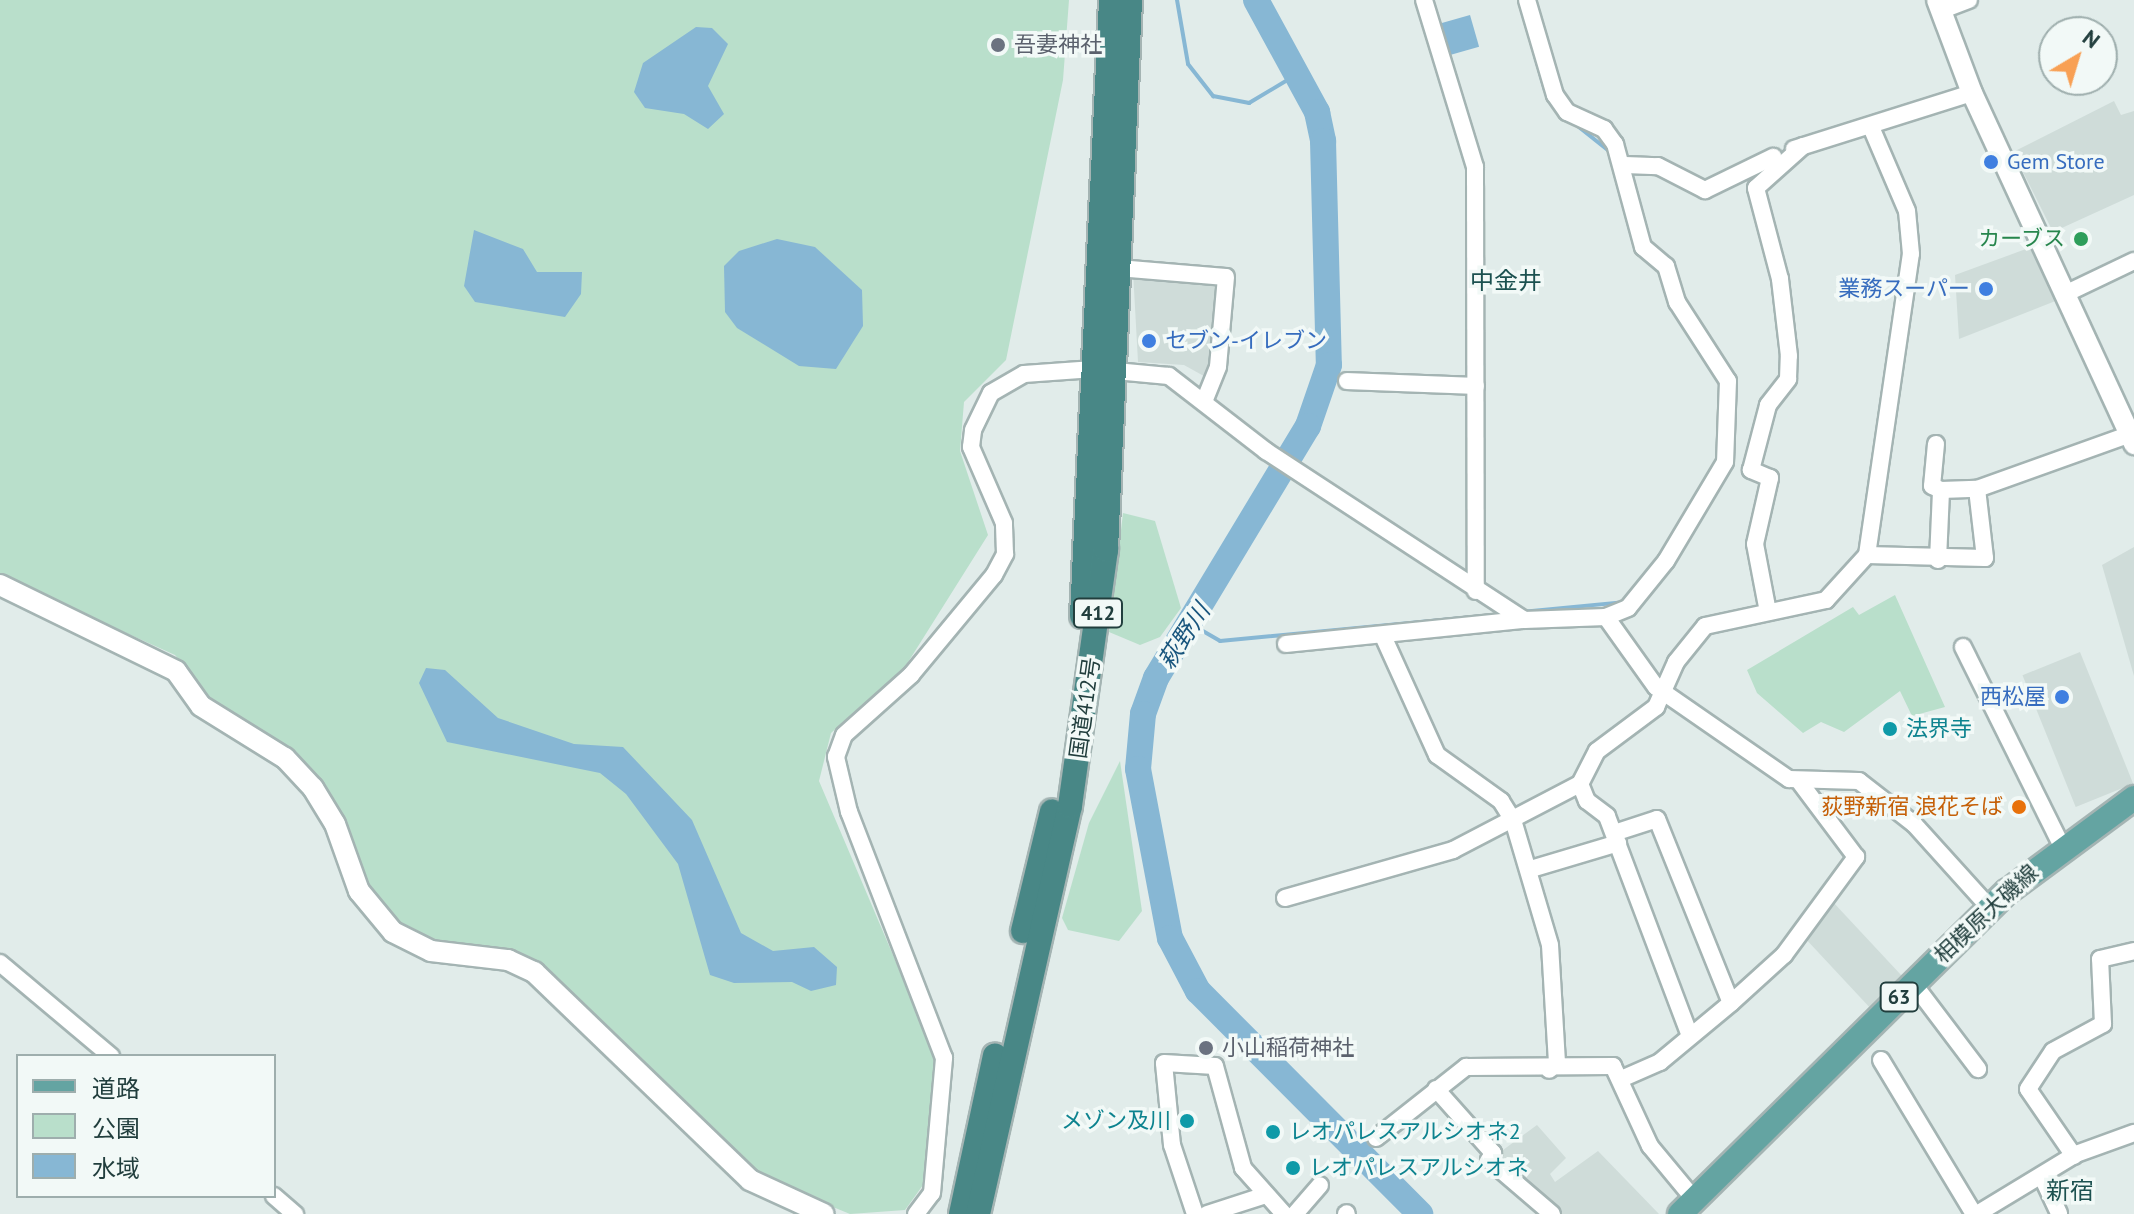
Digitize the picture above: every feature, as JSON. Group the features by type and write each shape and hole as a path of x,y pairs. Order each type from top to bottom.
{"highway":[{"name":"国道412号","path":"978,1214 1070,806 1106,550 1111,0"},
{"name":"国道412号","path":"961,1214 1074,682 1118,268 1130,0"}],"main road":[{"name":"相模原大磯線","path":"1687,1207 1990,908 2062,846 2132,806"}],"street":[{"path":"1424,0 1475,167 1476,591"},
{"path":"1286,644 1524,620 1606,617 1628,608 1666,561 1725,462 1728,381 1677,302 1666,266 1643,247 1625,165 1604,129 1573,117 1555,95 1527,0"},
{"path":"1936,444 1932,486 1941,490 1977,489 2132,439 2069,292 1972,93 1938,5 1969,0"},
{"path":"1625,165 1658,166 1705,190 1803,146 1972,93"},
{"path":"1285,898 1453,850 1511,816 1580,784 1597,751 1667,693 1676,662 1705,626 1826,600 1867,555 1911,254 1907,211 1871,127"},
{"path":"1768,612 1755,544 1770,478 1751,470 1768,405 1788,379 1789,356 1780,279 1756,188 1803,146"},
{"path":"2069,292 2134,261"},
{"path":"1118,268 1226,277 1218,367 1205,399"},
{"path":"916,1214 932,1193 944,1058 849,812 837,747 911,675 1005,554 1004,523 971,447 981,407 1024,374 1106,370 1169,376 1205,399 1266,451 1302,471 1476,591 1524,620"},
{"path":"1347,381 1476,386"},
{"path":"1867,555 1938,560 1985,558 1977,489"},
{"path":"1938,560 1941,490"},
{"path":"0,585 176,671 201,706 285,758 307,781 335,824 359,891 393,932 431,951 499,958 534,972 750,1180 824,1214"},
{"path":"1606,617 1667,693 1718,733 1799,781 1856,857 1784,955 1660,1062 1621,1079"},
{"path":"1383,636 1437,755 1501,801 1511,816 1531,869 1555,993 1557,1062 1549,1070"},
{"path":"1963,647 2062,846"},
{"path":"1799,781 1832,775 1859,781 1914,824 1990,908"},
{"path":"1580,784 1616,838 1690,1036"},
{"path":"1531,869 1616,838 1657,819 1679,861 1731,1003"},
{"path":"2074,1156 2028,1089 2053,1051 2103,1024 2100,959 2134,951"},
{"path":"0,963 109,1054"},
{"path":"1913,983 1977,1061"},
{"path":"1881,1060 1976,1214 2043,1179 2074,1156 2134,1133"},
{"path":"1195,1214 1172,1145 1164,1063 1215,1066 1243,1168 1274,1208"},
{"path":"1376,1138 1466,1067 1549,1070 1613,1066 1650,1146 1687,1207"},
{"path":"1436,1089 1493,1153 1489,1160 1552,1214"},
{"path":"2043,1179 2059,1214"},
{"path":"1295,1214 1320,1185"},
{"path":"276,1198 295,1214"},
{"path":"1207,1214 1274,1208"}],"shaded area":[{"path":"2114,101 2121,115 2134,111 2134,195 2053,232 2013,152"},
{"path":"2037,245 2063,298 1959,339 1955,275"},
{"path":"1133,271 1220,279 1211,380 1184,365 1138,362"},
{"path":"2134,547 2134,676 2102,565"},
{"path":"2080,652 2133,784 2076,807 2023,675"},
{"path":"1832,901 1904,979 1871,1009 1799,932"},
{"path":"1537,1125 1566,1158 1550,1174 1555,1182 1598,1151 1659,1214 1558,1214 1495,1156"}],"green space":[{"path":"0,0 1069,0 1063,80 1006,360 964,402 960,451 988,535 905,667 831,733 819,781 935,1054 923,1185 905,1210 850,1214 765,1179 543,967 506,949 443,944 405,929 373,899 305,765 217,706 175,655 0,576"},
{"path":"1123,513 1155,521 1181,608 1160,637 1140,645 1109,632"},
{"path":"1895,595 1945,707 1912,716 1900,691 1844,732 1821,722 1803,733 1757,693 1747,670 1853,607 1859,615"},
{"path":"1120,761 1142,911 1119,941 1068,930 1062,918 1089,823"}],"water":[{"path":"1470,15 1479,47 1448,56 1439,24"},
{"path":"696,27 712,28 728,44 708,86 724,114 708,129 684,114 645,108 634,92 643,63"},
{"path":"474,230 523,249 537,272 582,272 581,294 565,317 475,302 464,286"},
{"path":"777,239 815,247 862,290 863,326 836,369 799,366 737,328 725,312 724,266 739,251"},
{"path":"426,668 445,670 498,718 574,744 623,747 692,820 741,933 773,951 814,947 837,967 836,985 811,991 792,982 734,983 710,975 678,864 626,794 600,773 447,742 419,683"}],"waterway":[{"path":"1177,0 1188,64 1213,96 1249,103 1296,75"},
{"name":"萩野川","path":"1256,0 1317,112 1323,141 1329,365 1308,426 1156,678 1143,714 1138,769 1170,938 1198,991 1420,1214"},
{"path":"1534,52 1545,90"},
{"path":"1555,108 1609,151"},
{"path":"1521,612 1624,602"},
{"path":"1189,623 1220,641 1505,614"}],"place":[{"name":"吾妻神社","path":"998,45"},
{"name":"Gem Store","path":"1991,162"},
{"name":"カーブス","path":"2081,239"},
{"name":"業務スーパー","path":"1986,289"},
{"name":"セブン-イレブン","path":"1149,341"},
{"name":"西松屋","path":"2062,697"},
{"name":"法界寺","path":"1890,729"},
{"name":"荻野新宿 浪花そば","path":"2019,807"},
{"name":"小山稲荷神社","path":"1206,1048"},
{"name":"メゾン及川","path":"1187,1121"},
{"name":"レオパレスアルシオネ2","path":"1273,1132"},
{"name":"レオパレスアルシオネ","path":"1293,1168"}],"district":[{"name":"中金井","path":"1506,281"},
{"name":"新宿","path":"2070,1191"}]}
